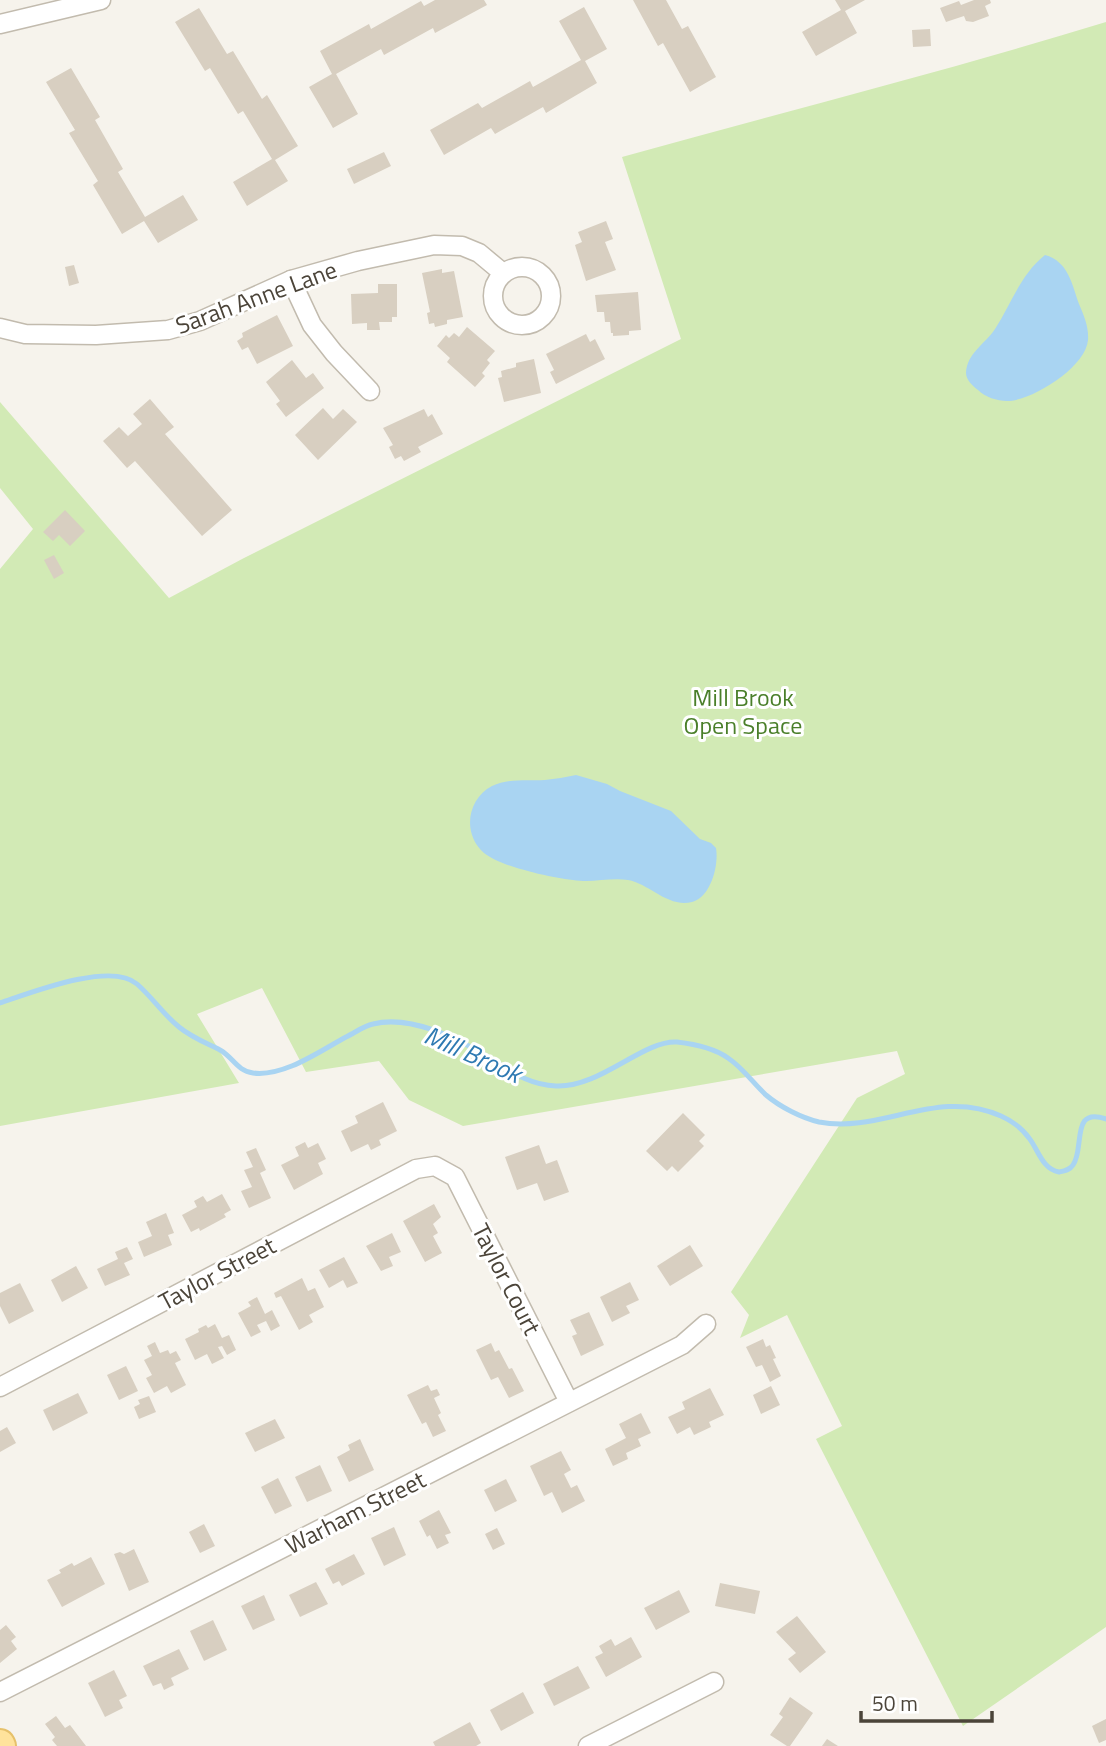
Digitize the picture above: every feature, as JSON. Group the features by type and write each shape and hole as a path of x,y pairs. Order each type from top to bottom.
{"street":[{"path":"0,24 101,0"},
{"name":"Sarah Anne Lane","path":"0,328 25,334 84,335 168,330 200,321 291,280 358,261 434,245 462,246 480,253 503,273"},
{"path":"291,280 312,325 370,391"},
{"name":"Taylor Street","path":"0,1387 416,1169 435,1166"},
{"name":"Taylor Court","path":"435,1166 455,1177 569,1402"},
{"name":"Warham Street","path":"0,1692 682,1345 706,1324"},
{"path":"588,1746 714,1682"}],"green space":[{"name":"Mill Brook Open Space","path":"1106,22 1106,1627 963,1726 816,1439 842,1426 787,1315 740,1338 749,1315 731,1292 857,1098 905,1074 897,1051 463,1126 409,1100 379,1061 306,1072 262,988 197,1014 239,1083 0,1126 0,569 33,529 0,488 0,402 169,598 681,339 622,157"}],"water":[{"path":"1045,255 1059,262 1071,281 1087,326 1088,340 1085,350 1068,371 1043,389 1007,401 991,398 970,383 966,376 967,366 973,354 995,329 1029,271"},
{"path":"576,775 607,784 671,811 700,839 711,843 716,848 716,863 712,880 704,894 692,902 683,903 667,899 628,880 580,881 548,876 499,861 484,853 477,845 472,836 470,817 477,799 492,786 518,780 545,780"}],"building":[{"path":"435,0 484,0 487,5 435,33 433,28 384,55 381,49 336,74 358,114 333,128 309,87 332,74 320,51 369,24 371,29 421,1 424,6"},
{"path":"633,0 666,0 682,29 688,26 716,77 690,92 663,43 658,46"},
{"path":"835,0 865,0 845,11 857,33 816,56 802,32 841,10"},
{"path":"974,0 990,0 991,3 985,6 989,16 973,22 966,21 964,16 946,22 940,8 959,1 961,5"},
{"path":"584,7 607,49 585,61 597,83 546,113 543,107 495,134 491,128 444,155 430,130 478,103 482,108 530,81 533,87 581,60 559,21"},
{"path":"199,8 227,54 233,51 262,99 267,95 298,146 275,160 288,181 247,206 233,182 272,159 243,111 238,114 210,68 205,71 175,22"},
{"path":"930,29 931,46 913,47 912,30"},
{"path":"71,68 100,117 95,120 123,169 118,172 145,217 183,195 198,220 158,243 144,221 122,234 93,185 98,181 69,133 75,130 46,82"},
{"path":"384,152 391,166 354,184 347,169"},
{"path":"606,221 613,239 605,242 616,270 586,281 575,245 582,242 578,232"},
{"path":"74,265 79,283 69,286 65,267"},
{"path":"442,269 442,273 454,271 463,317 447,320 447,324 435,327 434,323 429,324 427,313 430,312 422,273"},
{"path":"378,284 397,284 397,317 392,317 392,322 379,322 380,330 367,330 367,323 352,324 351,294 378,293"},
{"path":"638,292 641,330 629,331 629,335 613,336 610,322 605,322 604,312 597,312 595,295"},
{"path":"277,315 293,346 257,364 248,347 242,350 237,341 243,337 242,333"},
{"path":"467,327 495,351 487,360 490,363 482,373 485,376 475,387 447,362 450,358 437,346 446,335 449,338 454,333 459,337"},
{"path":"586,334 590,342 595,339 605,359 556,384 550,372 554,370 546,354"},
{"path":"534,359 541,393 504,402 498,378 502,377 501,371 516,367 516,363"},
{"path":"292,360 306,378 313,373 324,388 286,417 276,404 280,401 266,382"},
{"path":"150,399 174,427 165,434 232,510 202,536 135,461 127,468 103,441 119,427 128,436 142,424 133,414"},
{"path":"323,408 333,419 343,409 357,422 318,460 295,435"},
{"path":"424,409 428,417 432,414 443,434 418,447 421,452 404,461 401,456 395,459 389,447 393,445 383,428"},
{"path":"65,510 85,531 70,546 59,535 53,541 43,532"},
{"path":"54,555 64,573 54,579 44,560"},
{"path":"383,1102 397,1131 379,1140 381,1145 371,1150 368,1144 351,1152 341,1131 358,1123 355,1116"},
{"path":"683,1113 705,1135 699,1141 704,1146 678,1172 672,1166 667,1171 646,1151"},
{"path":"305,1142 308,1148 318,1143 326,1159 318,1163 323,1174 294,1190 281,1165 299,1156 295,1147"},
{"path":"539,1145 546,1164 557,1160 569,1192 544,1201 537,1183 517,1190 505,1157"},
{"path":"256,1148 266,1170 260,1173 271,1198 249,1208 241,1191 252,1187 244,1170 253,1167 246,1152"},
{"path":"222,1194 231,1210 224,1214 226,1217 200,1231 199,1228 191,1232 182,1215 197,1207 194,1201 203,1196 207,1202"},
{"path":"434,1204 441,1217 433,1224 438,1233 433,1236 442,1253 425,1262 403,1221"},
{"path":"166,1213 174,1233 168,1235 172,1245 144,1257 138,1242 152,1236 146,1222"},
{"path":"392,1233 401,1252 389,1257 393,1266 381,1271 366,1246"},
{"path":"690,1245 703,1266 670,1286 657,1266"},
{"path":"127,1247 133,1259 124,1263 130,1275 105,1286 97,1269 118,1259 115,1252"},
{"path":"344,1257 358,1283 347,1288 343,1280 329,1288 319,1270"},
{"path":"76,1266 88,1288 62,1302 51,1280"},
{"path":"302,1278 308,1291 315,1288 324,1307 309,1315 313,1322 299,1330 281,1296 276,1298 274,1293"},
{"path":"630,1282 639,1300 626,1306 630,1313 612,1322 600,1297"},
{"path":"20,1283 34,1311 9,1324 0,1306 0,1293"},
{"path":"257,1297 265,1314 272,1310 280,1326 271,1331 266,1321 257,1325 261,1332 251,1337 238,1313 251,1306 248,1302"},
{"path":"589,1312 604,1345 581,1356 572,1336 577,1334 570,1320"},
{"path":"215,1324 222,1338 229,1335 236,1350 227,1355 222,1346 218,1347 224,1358 212,1364 207,1354 195,1360 185,1339 206,1325 208,1328"},
{"path":"763,1339 766,1347 770,1345 781,1376 770,1382 762,1365 756,1367 746,1347"},
{"path":"155,1342 160,1353 168,1350 170,1354 176,1351 181,1360 175,1363 186,1385 171,1393 167,1386 154,1393 146,1378 152,1375 144,1360 152,1356 147,1346"},
{"path":"491,1343 495,1352 499,1350 509,1369 512,1368 524,1391 509,1398 498,1377 491,1380 476,1350"},
{"path":"126,1366 138,1391 119,1400 107,1375"},
{"path":"428,1385 431,1391 437,1389 440,1395 434,1398 446,1431 433,1437 426,1422 422,1424 407,1395"},
{"path":"771,1386 780,1405 761,1414 753,1395"},
{"path":"710,1388 724,1415 709,1422 711,1427 694,1435 690,1427 677,1434 668,1417 685,1409 682,1402"},
{"path":"78,1393 88,1413 53,1431 43,1410"},
{"path":"149,1396 156,1412 139,1419 134,1407 140,1404 138,1400"},
{"path":"641,1413 651,1433 638,1439 641,1446 626,1453 628,1459 613,1466 605,1449 626,1438 619,1424"},
{"path":"275,1419 285,1438 255,1452 245,1433"},
{"path":"7,1427 16,1443 0,1452 0,1431"},
{"path":"360,1439 374,1470 349,1482 337,1457 350,1450 348,1445"},
{"path":"561,1451 571,1470 564,1474 571,1488 577,1485 585,1501 562,1513 552,1492 544,1496 530,1466"},
{"path":"320,1465 332,1491 307,1502 295,1477"},
{"path":"278,1478 292,1506 275,1514 261,1487"},
{"path":"506,1479 517,1501 495,1512 484,1490"},
{"path":"439,1510 451,1533 445,1535 449,1543 437,1549 419,1521"},
{"path":"204,1524 215,1546 200,1553 189,1532"},
{"path":"394,1527 406,1555 384,1566 371,1538"},
{"path":"497,1528 505,1544 493,1550 485,1534"},
{"path":"134,1549 149,1582 129,1591 114,1554 124,1554"},
{"path":"354,1554 365,1574 342,1586 339,1581 333,1584 325,1569"},
{"path":"91,1557 105,1584 62,1607 47,1580 72,1563 74,1566"},
{"path":"316,1582 328,1604 300,1617 289,1595"},
{"path":"720,1583 760,1591 755,1614 715,1606"},
{"path":"679,1590 690,1612 656,1630 644,1608"},
{"path":"264,1595 275,1620 253,1630 241,1606"},
{"path":"797,1616 826,1652 800,1673 788,1659 796,1653 776,1632"},
{"path":"213,1620 227,1650 204,1661 190,1631"},
{"path":"6,1625 16,1637 11,1641 17,1649 0,1663 0,1630"},
{"path":"631,1637 642,1657 606,1677 595,1657 603,1653 599,1646 611,1639 615,1646"},
{"path":"179,1649 189,1669 171,1678 174,1685 164,1690 161,1683 153,1686 143,1666"},
{"path":"578,1666 590,1688 554,1706 543,1684"},
{"path":"114,1670 127,1696 119,1700 123,1708 105,1717 88,1683"},
{"path":"523,1692 534,1713 501,1731 490,1710"},
{"path":"790,1697 813,1713 790,1746 787,1746 770,1735 783,1717 779,1714"},
{"path":"56,1716 65,1728 70,1725 86,1746 57,1746 52,1740 55,1737 45,1724"},
{"path":"1106,1719 1106,1740 1099,1743 1092,1726"},
{"path":"470,1722 481,1743 476,1746 435,1746 433,1742"},
{"path":"827,1739 838,1746 822,1746"}],"waterway":[{"name":"Mill Brook","path":"0,1003 70,981 90,977 125,978 137,984 184,1031 220,1050 243,1070 253,1073 289,1067 366,1026 387,1022 416,1025 431,1030 460,1042 527,1079 556,1086 589,1080 650,1048 677,1042 717,1052 738,1066 772,1099 791,1112 819,1122 865,1122 954,1106 977,1108 1001,1116 1023,1131 1044,1163 1059,1172 1073,1165 1080,1131 1087,1118 1106,1119"}]}
